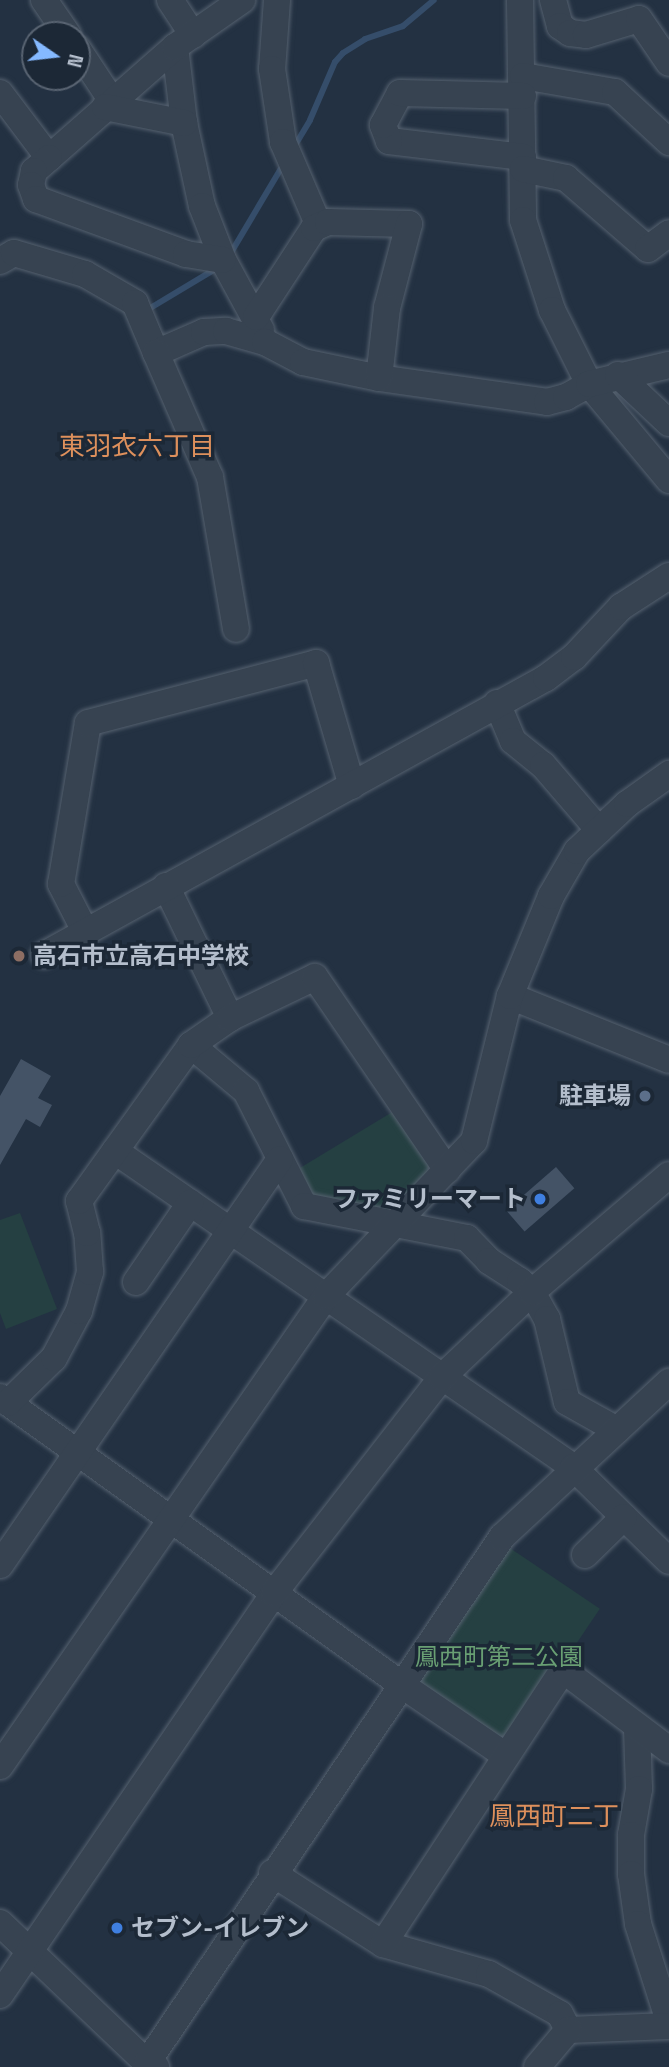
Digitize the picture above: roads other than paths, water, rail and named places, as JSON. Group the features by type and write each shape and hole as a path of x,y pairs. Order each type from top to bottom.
{"street":[{"path":"44,0 58,21"},
{"path":"170,0 184,41 184,123 202,206 225,262 256,317 265,342"},
{"path":"225,262 186,254 36,199 31,185 34,171 109,104 184,41 243,0"},
{"path":"277,0 272,69 283,142 319,226"},
{"path":"520,0 523,220 552,310 589,384 669,480"},
{"path":"553,0 560,26 570,33 586,35 639,19 669,63"},
{"path":"91,72 109,104 184,123"},
{"path":"669,142 615,92 523,86 400,93 383,125 389,141 523,163 566,178 648,249 669,233"},
{"path":"0,93 48,158"},
{"path":"256,317 314,228 328,222 409,224 387,308 379,378"},
{"path":"0,261 14,253 85,274 135,303 210,477 236,629"},
{"path":"156,353 204,332 226,331 265,342 303,362 379,378 547,402 618,375 669,365"},
{"path":"618,375 669,423"},
{"path":"44,955 546,678 574,657 621,607 669,576"},
{"path":"85,932 61,884 88,723 316,663 352,786"},
{"path":"497,703 513,741 543,765 599,830"},
{"path":"0,1766 326,1296 474,1142 510,996 551,896 576,851 626,804 669,774"},
{"path":"166,886 230,1018"},
{"path":"447,1170 314,977 230,1018 191,1045 79,1201 88,1233 90,1272 79,1311 54,1359 4,1400 402,1685 506,1756"},
{"path":"510,996 669,1060"},
{"path":"191,1045 246,1091 304,1206 467,1238 489,1261 520,1281 532,1293 547,1320 567,1402 617,1430"},
{"path":"115,1151 573,1467 669,1561"},
{"path":"1,1561 280,1159"},
{"path":"0,1995 274,1593 442,1377 532,1293 663,1187"},
{"path":"136,1282 190,1203"},
{"path":"0,1923 151,2065 272,1873 502,1537 573,1467 669,1382"},
{"path":"585,1555 624,1517"},
{"path":"383,1944 564,1670 636,1728 669,1750"},
{"path":"537,2067 568,2031 669,2024 638,1924 631,1874 631,1835 639,1789 636,1728"},
{"path":"272,1873 383,1944 489,1974 560,2014 568,2031"}],"waterway":[{"path":"294,147 310,120 335,62 343,53 365,39 403,26 434,0"},
{"path":"232,251 283,165"},
{"path":"152,307 217,268"}],"place":[{"name":"高石市立高石中学校","path":"19,956"},
{"name":"駐車場","path":"645,1096"},
{"name":"ファミリーマート","path":"540,1199"},
{"name":"セブン-イレブン","path":"117,1928"}],"district":[{"name":"東羽衣六丁目","path":"137,447"},
{"name":"鳳西町二丁","path":"554,1817"}],"park label":[{"name":"鳳西町第二公園","path":"499,1657"}]}
